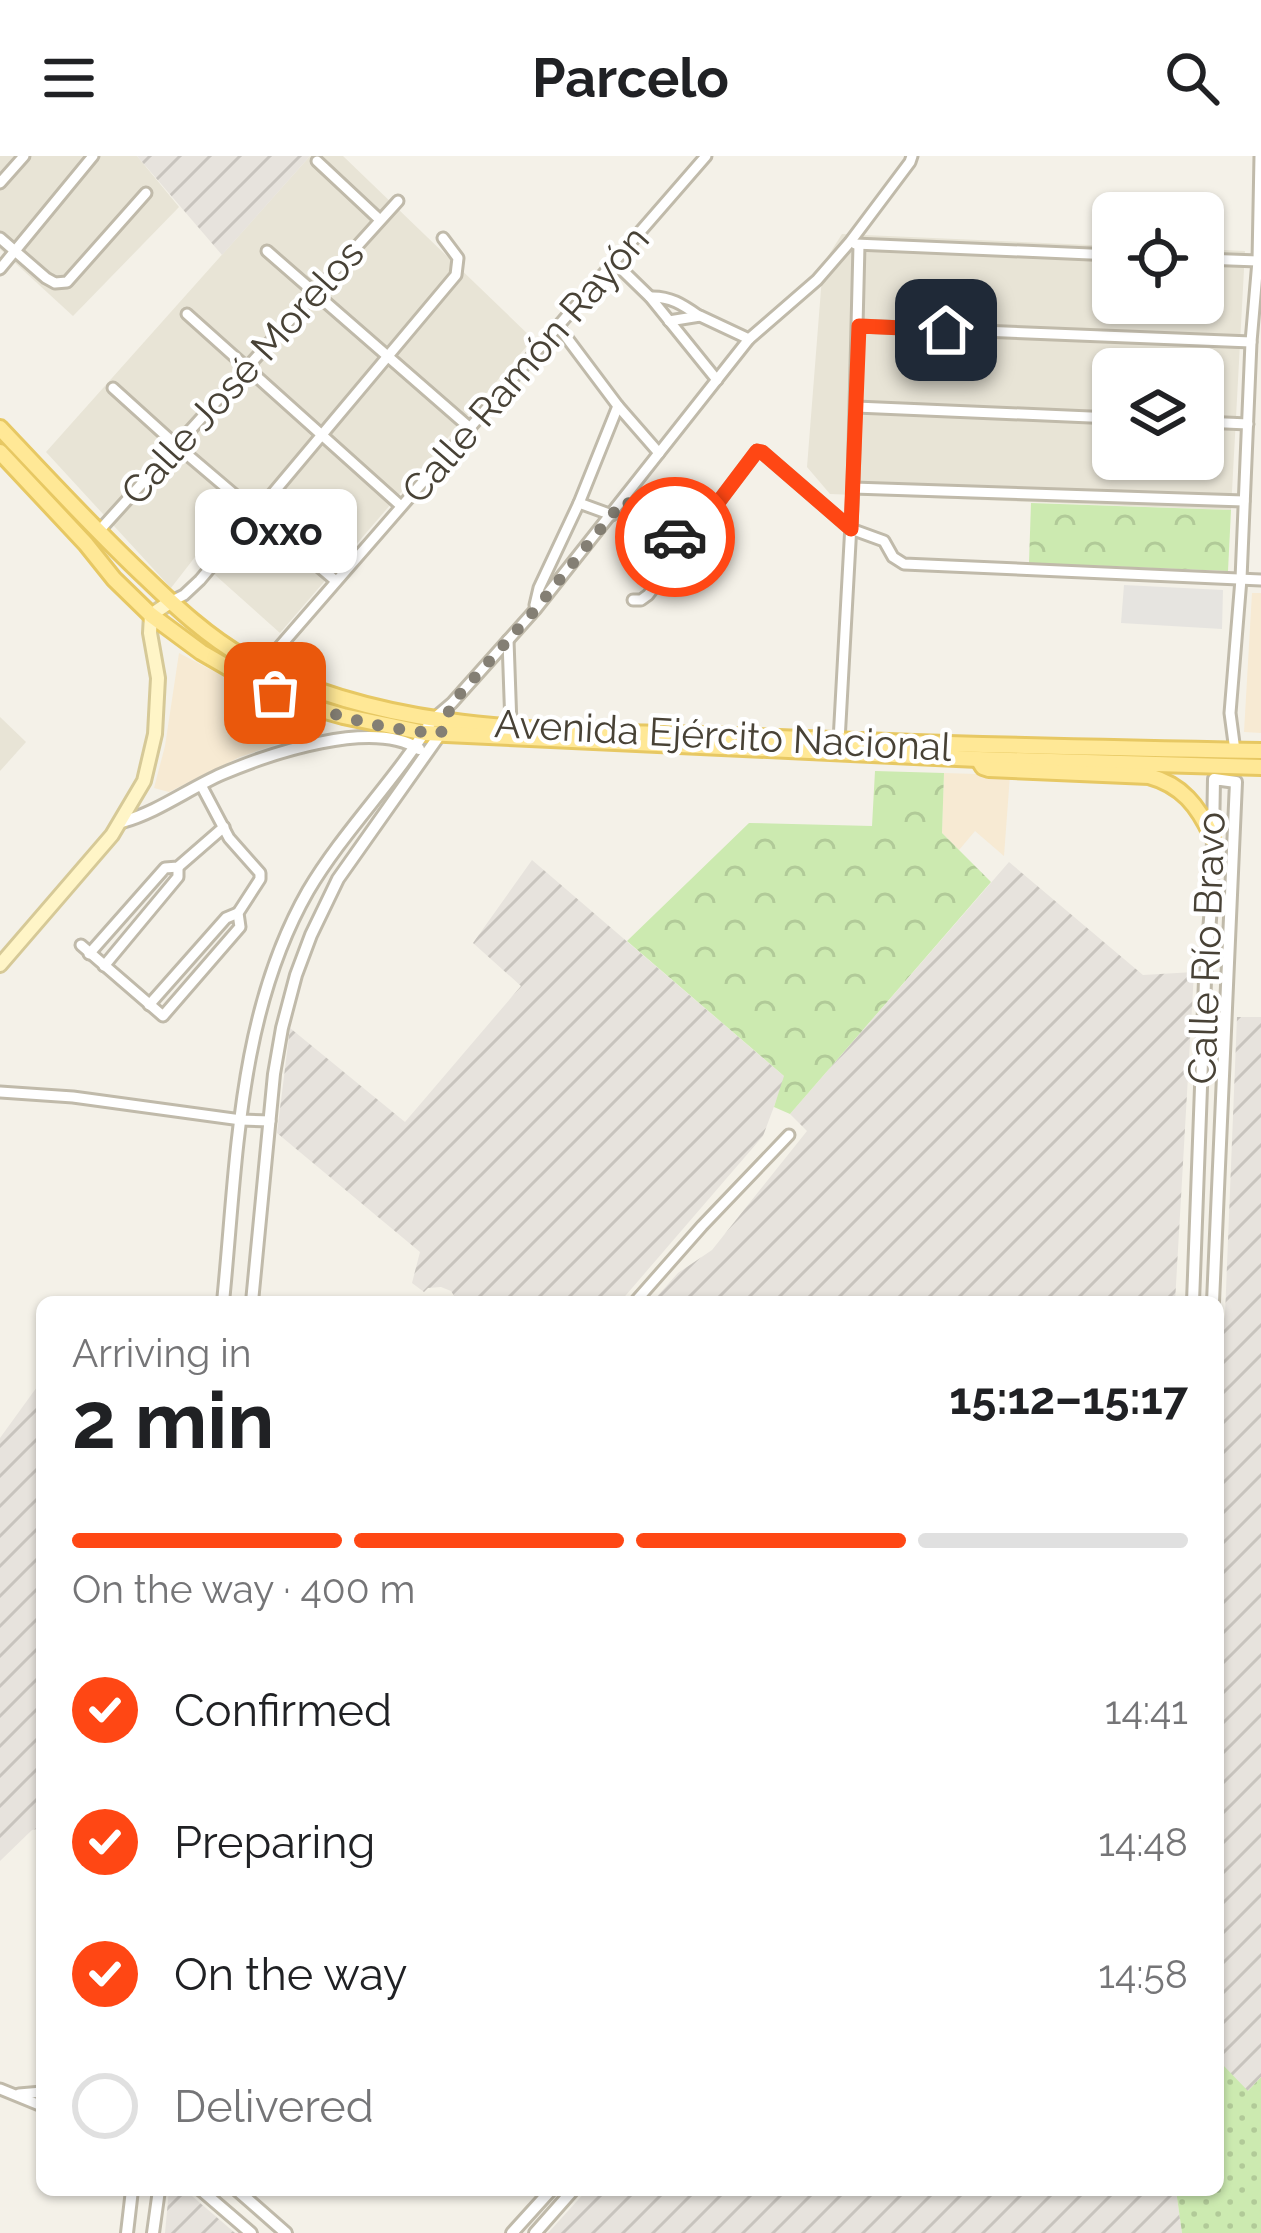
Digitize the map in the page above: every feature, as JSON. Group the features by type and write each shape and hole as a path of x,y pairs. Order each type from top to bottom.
{"main road":[{"name":"Avenida Ejército Nacional","path":"0,428 92,538 114,579 151,615 253,682 328,712 436,727 838,746 1261,751"},
{"name":"Avenida Ejército Nacional","path":"0,452 92,538 215,639 301,685 436,727 511,726 978,759 1261,767"},
{"path":"0,965 112,835 144,781 155,734 158,678 151,615 170,602"},
{"path":"1115,764 1159,757 1229,757 1235,751"},
{"path":"978,759 989,769 1160,779 1178,788 1201,811 1212,836"}],"street":[{"path":"0,183 24,156"},
{"path":"0,269 94,156"},
{"name":"Calle Ramón Rayón","path":"253,682 335,581 706,156"},
{"path":"1235,751 1230,725 1260,156"},
{"path":"253,1296 282,1028 311,935 338,879 427,754 436,727 452,703 535,610 749,340 855,244 911,159"},
{"path":"317,161 380,220"},
{"path":"0,238 46,278 62,284 73,278 146,193"},
{"name":"Calle José Morelos","path":"92,538 398,201"},
{"path":"170,602 200,580 456,275 458,258 443,238"},
{"path":"855,244 1092,254"},
{"path":"838,746 859,326 855,244"},
{"path":"267,251 470,428"},
{"path":"1224,260 1258,261"},
{"path":"614,262 650,297 717,380"},
{"path":"650,297 681,303 749,340"},
{"path":"188,314 401,506"},
{"path":"669,320 700,316"},
{"path":"559,326 658,453"},
{"path":"859,326 1251,342"},
{"path":"113,388 335,581"},
{"path":"535,610 539,588 618,406"},
{"path":"856,407 1092,417"},
{"path":"1224,423 1248,424"},
{"path":"633,600 648,595 757,451 851,529 884,541 898,562 1261,580"},
{"path":"853,488 1244,501"},
{"path":"624,500 686,545"},
{"path":"579,503 612,515"},
{"path":"508,640 511,726"},
{"path":"1217,750 1230,725"},
{"path":"224,1296 251,1045 263,998 308,892 414,746 436,727"},
{"path":"122,822 227,772 343,738 388,736 427,754"},
{"name":"Calle Río Bravo","path":"1192,1296 1213,781 1235,780 1213,1296"},
{"path":"149,1005 226,918 238,913 260,879 260,873 229,838 201,785"},
{"path":"224,827 178,867 165,868 85,950 161,1016 166,1015 240,927 238,913"},
{"path":"104,966 178,877 178,867"},
{"path":"1208,938 1228,939"},
{"path":"1203,1016 1224,1018"},
{"path":"0,1092 270,1120"},
{"path":"640,1296 789,1135"},
{"path":"0,2090 36,2104"},
{"path":"14,2095 36,2093"},
{"path":"127,2233 131,2196"},
{"path":"154,2233 158,2196"},
{"path":"208,2196 251,2233"},
{"path":"244,2196 286,2233"},
{"path":"512,2233 546,2196"},
{"path":"535,2233 568,2196"}],"shaded area":[{"path":"0,156 137,156 179,207 73,316 0,249"},
{"path":"137,156 310,156 222,255"},
{"path":"310,156 343,156 533,339 280,633 195,557 171,588 46,452"},
{"path":"842,234 1092,245 1092,324 1224,324 1224,250 1245,251 1231,510 830,494 807,467 823,264"},
{"path":"1124,585 1223,590 1222,629 1121,623"},
{"path":"1252,593 1261,593 1261,733 1244,732"},
{"path":"179,653 259,695 314,714 302,725 306,734 240,757 169,792 154,788"},
{"path":"0,717 26,742 0,771"},
{"path":"944,773 1010,775 1004,856 975,831 959,850 942,833"},
{"path":"532,860 785,1077 763,1136 625,1296 454,1296 441,1287 424,1292 412,1283 420,1252 277,1133 290,1028 405,1122 521,986 473,943"},
{"path":"1009,862 1143,975 1194,972 1175,1296 657,1296 678,1273 712,1250 807,1131 790,1114"},
{"path":"1237,1017 1261,1017 1261,2077 1248,2092 1224,2067 1225,1315"},
{"path":"36,1388 36,1829 0,1861 0,1438"},
{"path":"168,2196 192,2196 235,2233 165,2233"},
{"path":"582,2196 1177,2196 1182,2233 548,2233"}],"green space":[{"path":"1031,503 1231,510 1228,571 1029,563"},
{"path":"875,771 944,773 942,833 991,882 790,1114 774,1107 784,1076 627,941 749,823 872,826"},
{"path":"1224,2066 1248,2091 1261,2077 1261,2233 1182,2233 1177,2196 1224,2196"}],"way so far":[{"path":"275,693 343,716 441,733 452,703 624,500 675,537"}],"place":[{"name":"Oxxo","path":"275,693"}],"route":[{"path":"675,537 686,545 757,451 851,529 859,326 946,330"}]}
